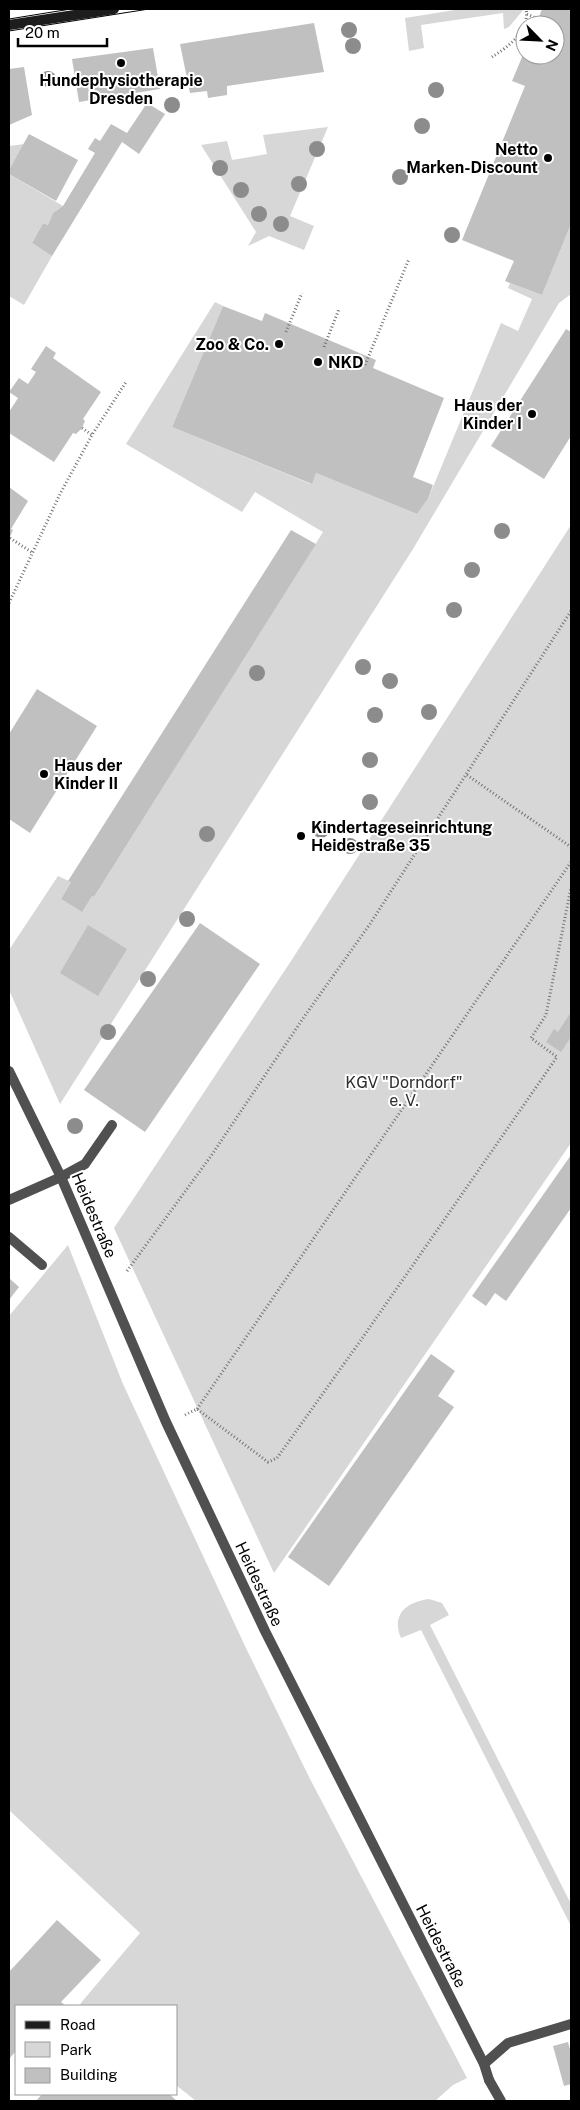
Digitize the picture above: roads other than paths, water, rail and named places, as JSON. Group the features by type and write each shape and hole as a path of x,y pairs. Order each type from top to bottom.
{"main road":[{"path":"9,25 114,9"}],"street":[{"name":"Heidestraße","path":"9,1071 61,1177 166,1422 265,1632 501,2101"},
{"path":"9,1200 85,1164 112,1126"},
{"path":"9,1237 42,1265"},
{"path":"484,2064 508,2043 571,2024"}],"tram line":[{"path":"9,19 71,9"},
{"path":"9,31 149,9"}],"place":[{"name":"Hundephysiotherapie Dresden","path":"121,63"},
{"name":"Netto Marken-Discount","path":"548,158"},
{"name":"Zoo & Co.","path":"279,344"},
{"name":"NKD","path":"318,362"},
{"name":"Haus der Kinder I","path":"532,414"},
{"name":"Haus der Kinder II","path":"44,774"},
{"name":"Kindertageseinrichtung Heidestraße 35","path":"301,836"}],"park label":[{"name":"KGV \"Dorndorf\" e. V.","path":"404,1091"}]}
